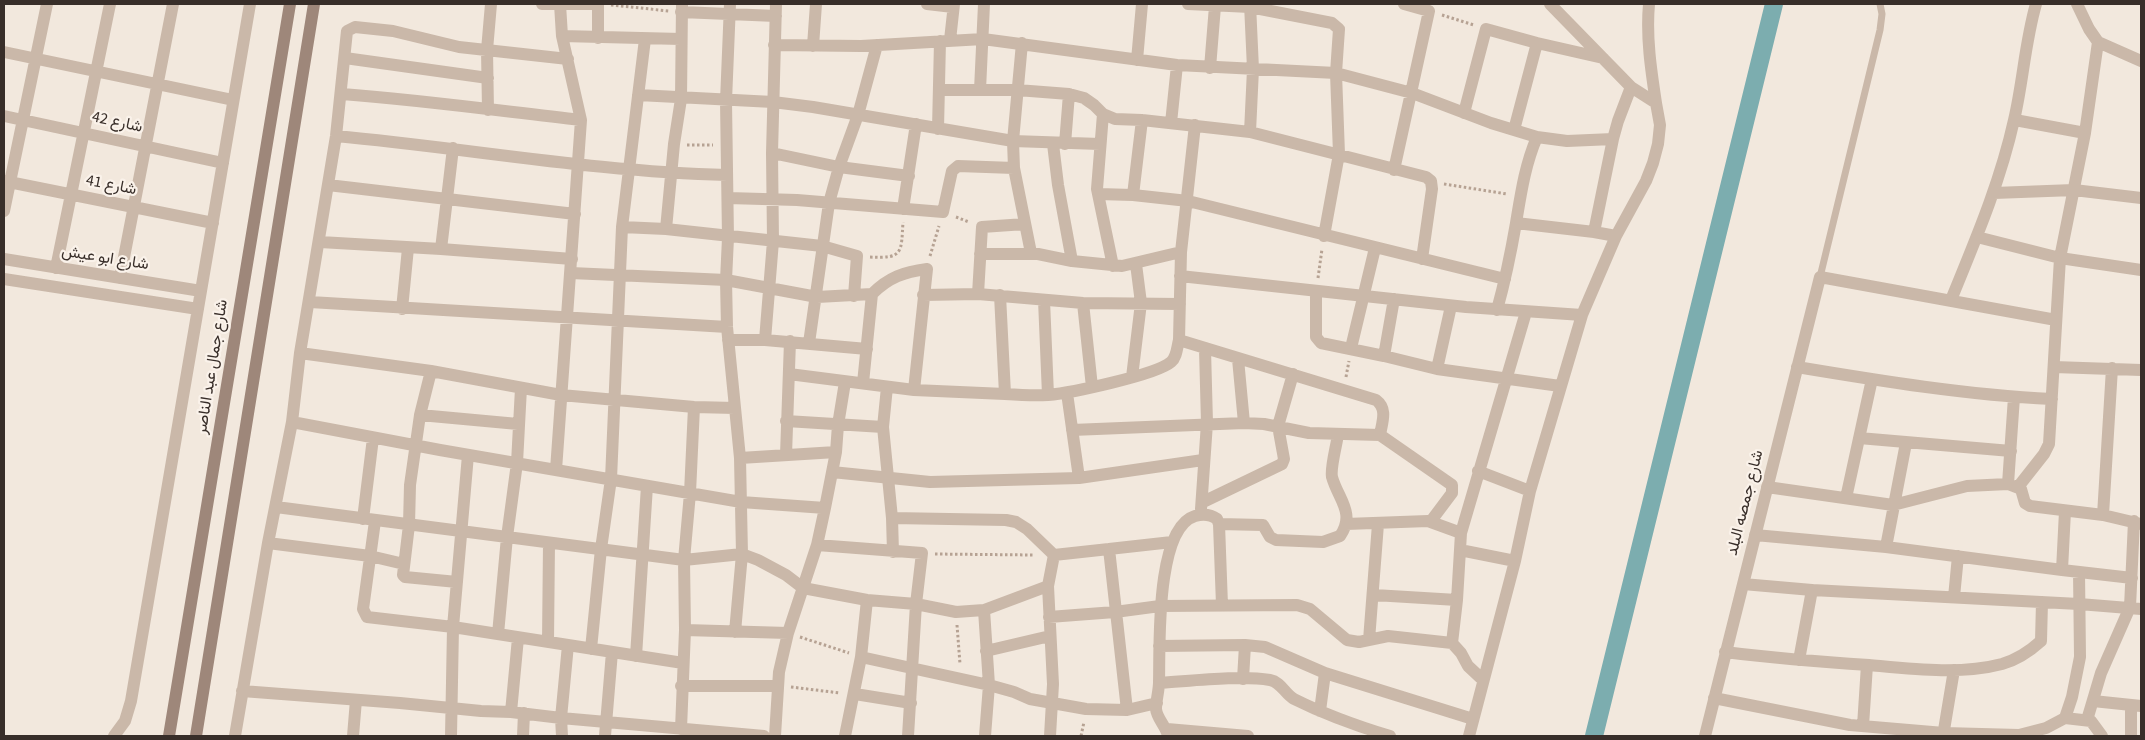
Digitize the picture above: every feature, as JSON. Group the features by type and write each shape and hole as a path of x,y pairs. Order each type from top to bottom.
{"main road":[{"name":"شارع جمال عبد الناصر","path":"169,736 290,4"},
{"path":"196,736 314,4"}],"street":[{"path":"4,211 7,182 46,4"},
{"path":"56,268 110,4"},
{"path":"120,278 173,4"},
{"path":"114,736 126,721 131,701 250,4"},
{"path":"488,110 487,50 491,4"},
{"path":"542,4 598,4 598,38"},
{"path":"556,470 581,120 562,36 560,4"},
{"path":"813,46 816,4"},
{"path":"927,4 954,5 945,41 938,129"},
{"path":"980,90 984,4"},
{"path":"1137,60 1142,4"},
{"path":"1188,4 1250,6 1336,25 1340,33 1336,73 1339,154 1324,236"},
{"path":"1394,170 1429,11 1404,4"},
{"path":"1550,4 1632,87 1656,103"},
{"path":"1469,736 1515,561 1530,491 1582,316 1616,236 1646,181 1658,144 1660,125 1651,66 1648,23 1650,4"},
{"path":"1951,300 1994,193 2015,120 2028,38 2036,4"},
{"path":"2077,4 2089,29 2098,42 2141,61"},
{"path":"1210,68 1215,6"},
{"path":"1250,6 1253,69 1250,132"},
{"path":"666,229 674,144 681,98 682,8 776,10 772,153 772,241 765,340"},
{"path":"730,9 726,101 728,198 726,280 728,334 740,458 742,554 735,632"},
{"path":"235,736 268,543 292,422 300,353 320,242 342,94 347,31 352,27 393,31 459,47 568,59"},
{"path":"1464,113 1486,29 1603,58"},
{"path":"562,36 681,40"},
{"path":"590,649 611,480 622,227 645,39"},
{"path":"774,45 877,45 983,39 1176,65 1336,73 1412,93 1464,113 1537,137 1567,141 1614,139"},
{"path":"2013,486 2047,450 2049,444 2060,258 2085,133 2098,42"},
{"path":"1022,43 1013,141 1014,168 1030,253"},
{"path":"1514,130 1538,43"},
{"path":"810,343 829,203 839,167 858,114 877,45"},
{"path":"4,52 233,100"},
{"path":"345,58 488,78"},
{"path":"1171,122 1176,65"},
{"path":"1594,232 1618,121 1632,87"},
{"path":"940,90 1017,90 1069,94 1090,101 1103,114 1116,119 1171,122 1250,132 1426,177 1431,181 1432,189 1422,259"},
{"path":"342,94 422,100 488,110 581,120"},
{"path":"1069,94 1059,144 1058,186 1072,261"},
{"path":"638,95 773,102 858,114 1013,141 1100,144"},
{"path":"1103,114 1098,194 1113,266"},
{"name":"شارع 42","path":"4,116 223,163"},
{"path":"1133,195 1142,120"},
{"path":"2015,120 2085,133"},
{"path":"903,209 916,124"},
{"path":"789,374 914,390 1048,395 1067,393 1132,377 1171,362 1174,359 1179,340 1181,252 1188,201 1194,125"},
{"path":"336,136 672,174 727,175"},
{"path":"1498,310 1527,162 1537,137"},
{"path":"441,249 446,198 454,148"},
{"path":"772,153 839,167 909,176"},
{"path":"728,198 829,203 943,212 952,171 958,166 1014,168"},
{"name":"شارع 41","path":"7,182 212,223"},
{"path":"328,186 575,214"},
{"path":"1994,193 2074,190 2141,198"},
{"path":"1098,194 1133,195 1188,201 1505,279"},
{"path":"1516,223 1616,236"},
{"path":"978,294 982,227 1025,224"},
{"path":"622,227 666,229 728,238 822,246 857,256 854,296"},
{"path":"1977,236 2060,258 2141,270"},
{"path":"320,242 441,249 572,260"},
{"path":"402,309 408,248"},
{"path":"1351,348 1375,248"},
{"path":"980,254 1030,253 1113,266 1136,264 1181,252"},
{"name":"شارع ابو عيش","path":"4,259 201,291"},
{"path":"1132,377 1141,303 1136,264"},
{"path":"571,273 620,277 726,280 768,286 817,297 872,294 882,284 897,275 904,272 927,269 914,390"},
{"path":"1180,276 1451,306 1582,316"},
{"path":"1820,277 2056,320"},
{"name":"شارع جمصه البلد","path":"1705,736 1820,277"},
{"path":"4,279 198,309"},
{"path":"1316,291 1316,337 1321,343 1351,348 1437,369 1560,386"},
{"path":"863,383 868,349 872,294"},
{"path":"923,294 978,294 1083,302 1180,304"},
{"path":"1000,295 1005,394"},
{"path":"1384,356 1394,299"},
{"path":"1044,300 1048,395"},
{"path":"310,302 618,321 765,340 868,349"},
{"path":"1083,302 1092,387"},
{"path":"1437,369 1451,306"},
{"path":"1483,680 1468,666 1452,643 1461,533 1526,312"},
{"path":"1179,340 1205,350 1293,374 1370,398 1380,403 1384,414 1380,435"},
{"path":"786,455 790,341"},
{"path":"1202,508 1203,460 1207,423 1205,350"},
{"path":"300,353 430,371 561,395 694,407 735,408"},
{"path":"1238,359 1244,423"},
{"path":"1797,366 1872,379 2014,397 2052,399"},
{"path":"2054,366 2141,370"},
{"path":"2103,515 2112,368"},
{"path":"430,371 420,415 410,485 409,525 404,577 457,582"},
{"path":"1248,736 1168,733 1157,714 1160,606 1172,542 1184,521 1202,508 1282,464 1284,459 1278,426 1293,374"},
{"path":"1846,498 1872,379"},
{"path":"775,736 779,672 788,634 817,545 836,452 845,382"},
{"path":"887,387 883,427 892,518 893,552"},
{"path":"498,634 506,537 517,463 521,388"},
{"path":"1067,393 1079,478"},
{"path":"2013,486 2011,451 2014,397"},
{"path":"681,729 681,686 685,630 684,560 690,493 694,407"},
{"path":"420,415 518,424"},
{"path":"786,421 883,427"},
{"path":"292,422 416,446 741,502 825,508"},
{"path":"1072,430 1207,423 1244,423 1278,426 1303,432 1380,435 1452,485 1452,493 1432,521"},
{"path":"1219,524 1261,524 1266,527 1270,537 1276,540 1323,542 1340,536 1346,524 1344,505 1332,474 1338,434"},
{"path":"373,438 369,520 370,556 363,609 367,617 453,627 683,663"},
{"path":"1859,438 2011,451"},
{"path":"1886,547 1906,443"},
{"path":"740,458 836,452"},
{"path":"451,736 453,627 468,455"},
{"path":"832,472 930,482 1079,478 1203,460"},
{"path":"1478,472 1530,491"},
{"path":"636,656 641,555 647,486"},
{"path":"1767,487 1893,505 1967,486 2013,486 2023,491 2026,505 2065,512 2103,515 2138,522 2132,578 2136,608 2107,659 2087,720"},
{"path":"276,507 684,560 742,554 786,575 803,588 867,600 916,604 956,612 984,610 1048,586"},
{"path":"1202,508 1213,516 1219,524 1222,605"},
{"path":"2062,570 2065,512"},
{"path":"892,518 1006,520 1016,522 1027,529 1054,555"},
{"path":"1346,524 1432,521 1461,533"},
{"path":"1369,640 1374,595 1378,524"},
{"path":"1755,536 1886,547 2132,578"},
{"path":"1054,555 1172,542"},
{"path":"268,543 370,556 404,564"},
{"path":"548,642 549,543"},
{"path":"817,545 922,554 916,604 908,736"},
{"path":"1109,549 1127,710"},
{"path":"1460,550 1515,561"},
{"path":"1050,736 1052,703 1048,586 1054,555"},
{"path":"1954,597 1958,556"},
{"path":"2065,718 2072,697 2080,657 2079,572"},
{"path":"1743,584 1812,590 2136,608"},
{"path":"1799,660 1812,590"},
{"path":"1374,595 1457,600"},
{"path":"845,736 861,657 867,600"},
{"path":"1725,652 1799,660 1954,670 2000,664 2015,659 2035,646 2042,637 2042,602"},
{"path":"1049,617 1115,612 1160,606 1286,604 1310,609 1347,640 1353,642 1388,636 1452,643"},
{"path":"984,610 989,685 985,736"},
{"path":"685,630 788,634"},
{"path":"986,651 1050,636"},
{"path":"518,638 517,712 523,736"},
{"path":"562,736 561,718 568,645"},
{"path":"1158,646 1245,645 1265,647 1325,673 1473,719"},
{"path":"1243,679 1245,645"},
{"path":"605,736 612,652"},
{"path":"861,657 912,670 961,678 989,685 1014,692 1030,700 1086,709 1127,710 1157,702"},
{"path":"1863,726 1867,665"},
{"path":"1943,735 1954,670"},
{"path":"1320,711 1325,673"},
{"path":"1159,683 1243,679 1271,680 1276,682 1291,697 1320,711 1390,736"},
{"path":"681,686 778,686"},
{"path":"242,691 452,709 517,712 606,722 651,731 681,729 694,733 755,736"},
{"path":"855,694 911,703"},
{"path":"1714,698 1850,731 1863,726 1943,735 2019,736 2046,728 2065,718 2087,720 2094,725 2102,736"},
{"path":"352,736 356,700"},
{"path":"2092,701 2136,706 2131,736"}],"lane":[{"path":"1820,277 1880,30 1882,14 1880,4"}],"path":[{"path":"598,4 682,8"},
{"path":"1429,11 1486,29"},
{"path":"674,144 726,146"},
{"path":"1431,181 1476,190 1520,195"},
{"path":"857,256 890,258 897,254 901,246 903,209"},
{"path":"927,269 943,212 982,227"},
{"path":"1316,291 1324,236"},
{"path":"1343,391 1351,348"},
{"path":"922,554 1054,555"},
{"path":"956,612 961,678"},
{"path":"788,634 861,657"},
{"path":"778,686 855,694"}],"waterway":[{"path":"1594,736 1774,4"}]}
